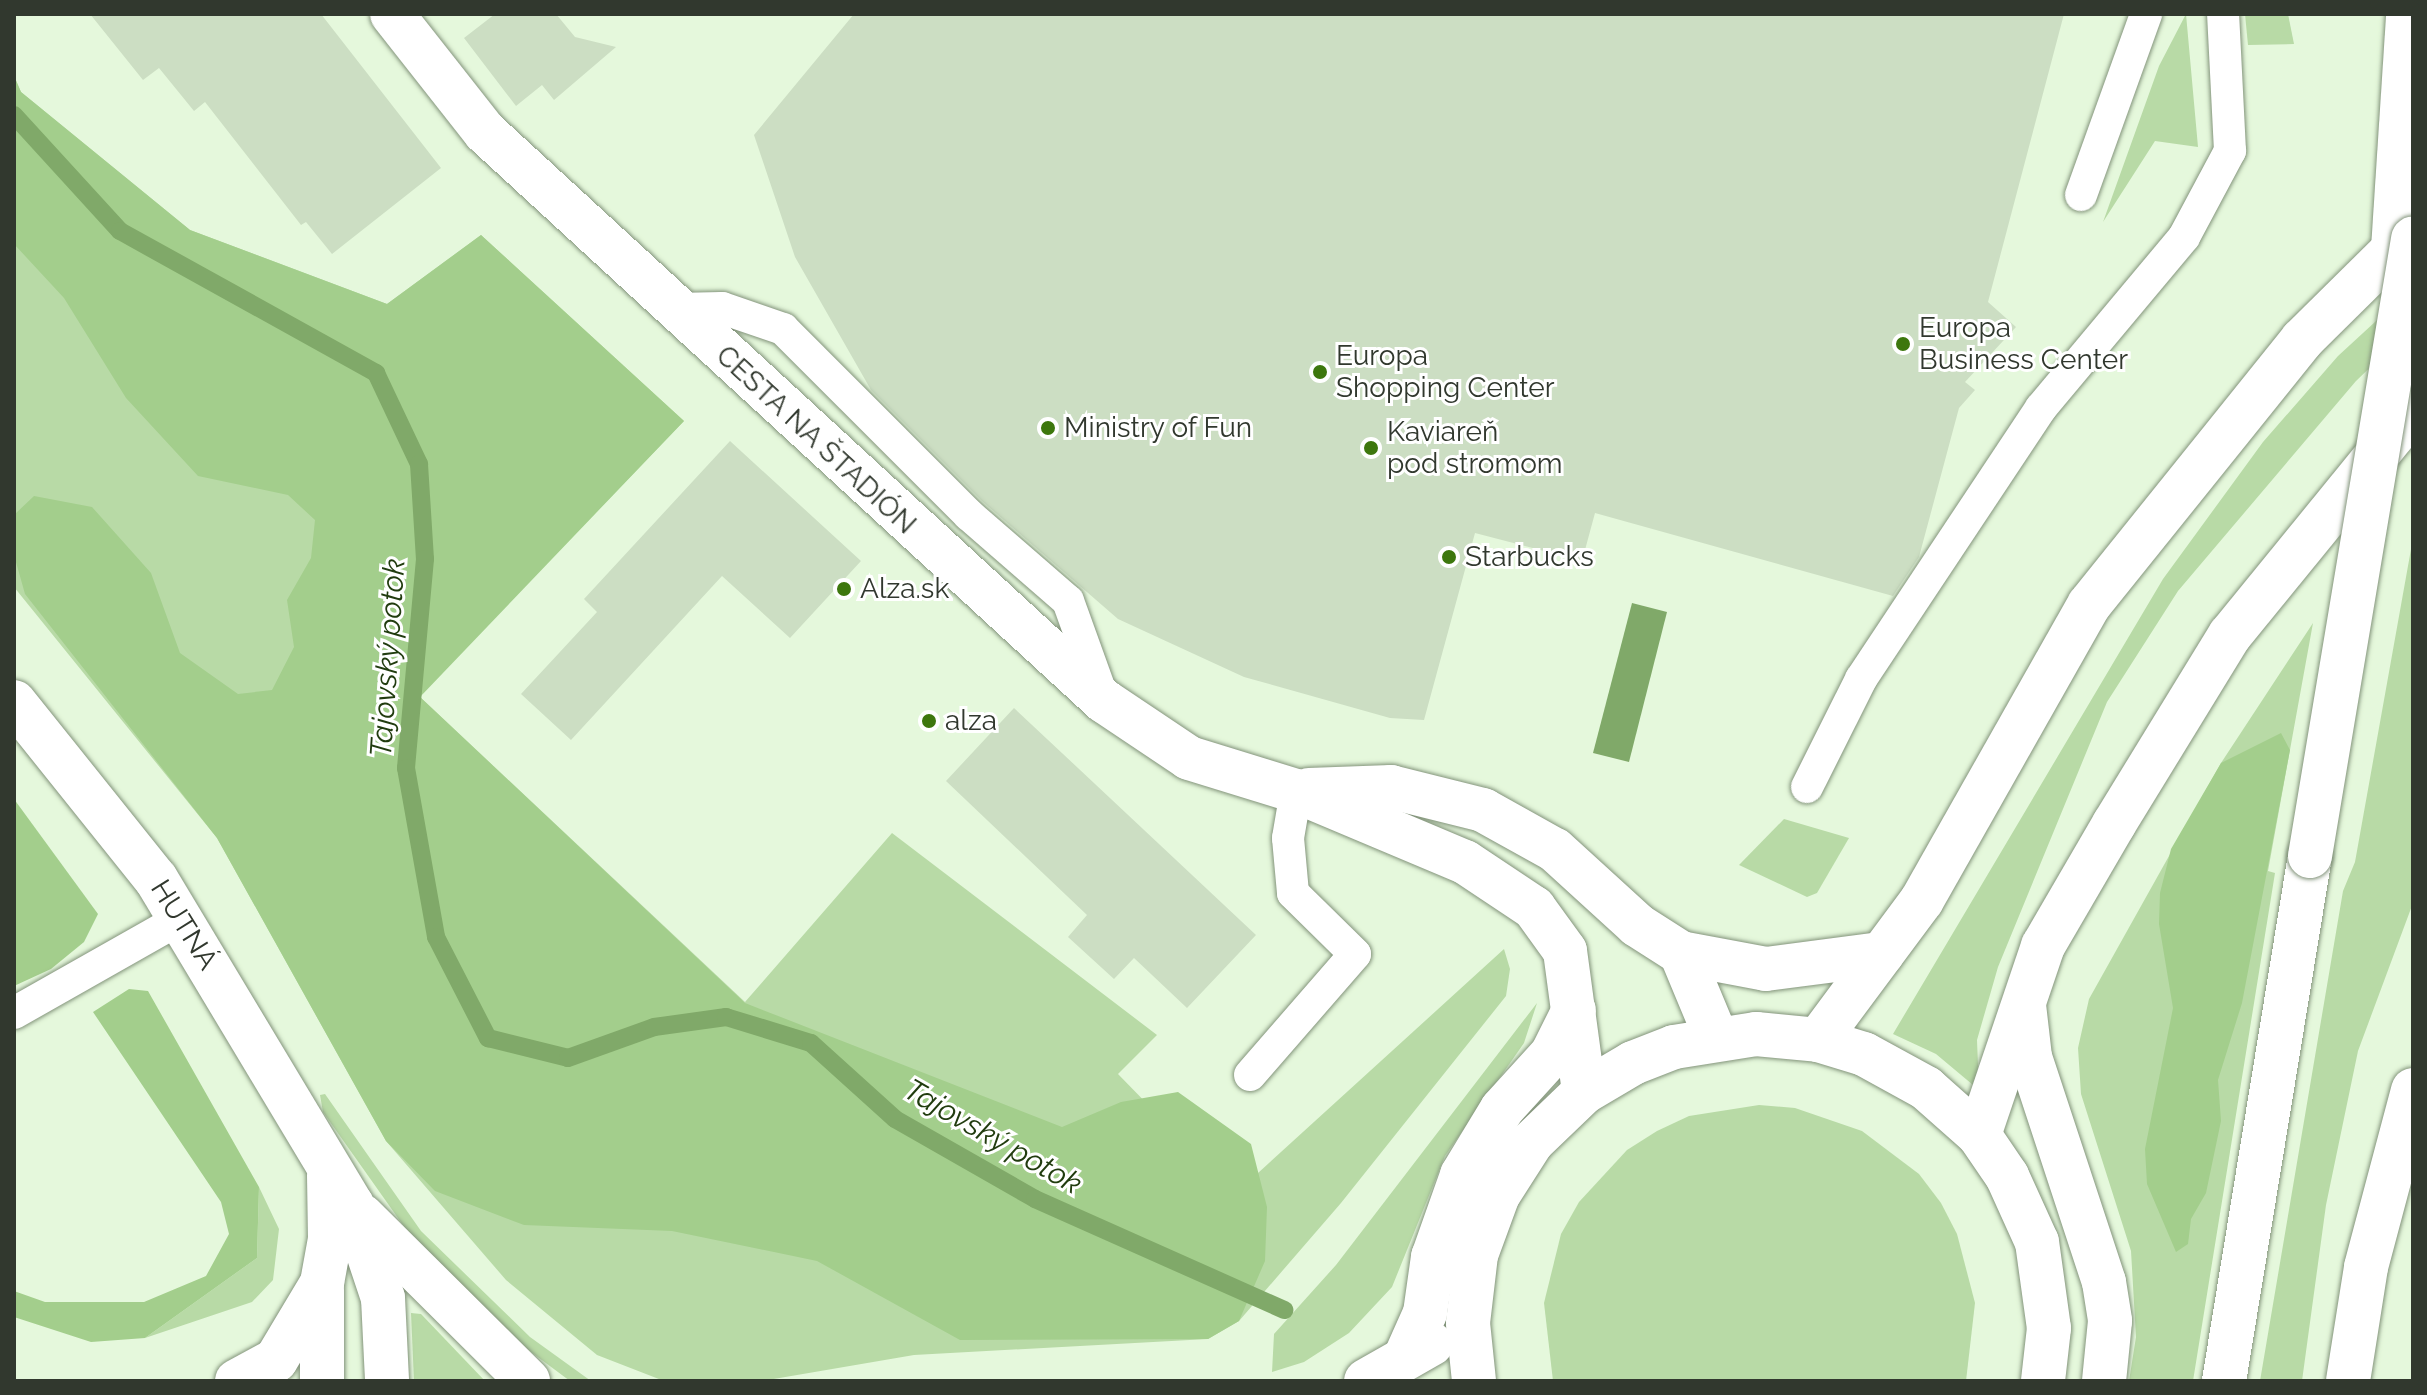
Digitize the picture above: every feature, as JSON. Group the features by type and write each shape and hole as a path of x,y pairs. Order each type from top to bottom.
{"main road":[{"name":"CESTA NA ŠTADIÓN","path":"392,14 485,132 548,193 1104,701 1189,758 1296,791 1465,862 1534,908 1565,951 1584,1092"},
{"path":"2224,1381 2406,239 2408,14"},
{"path":"1818,1040 1922,900 2089,605 2282,363 2406,239"},
{"path":"1979,1135 2023,994 2050,933 2230,635 2413,411"},
{"name":"HUTNÁ","path":"14,702 68,763 180,919 352,1205 383,1298 387,1381"},
{"name":"CESTA NA ŠTADIÓN","path":"1296,791 1391,787 1483,810 1555,850 1637,925 1681,953 1766,969 1882,954"},
{"path":"1681,953 1716,1037"},
{"path":"2023,994 2030,1057 2104,1282 2110,1321 2104,1381"},
{"path":"1405,1358 1425,1313 1433,1257 1462,1175 1502,1109 1552,1054 1574,1010"},
{"path":"1474,1381 1468,1323 1476,1255 1498,1195 1532,1142 1584,1092 1633,1063 1716,1037 1818,1040 1896,1069 1979,1135 2007,1176 2037,1242 2048,1314 2043,1381"},
{"path":"2348,1381 2366,1267 2413,1090"},
{"path":"322,1381 322,1283 330,1239 329,1165"},
{"name":"HUTNÁ","path":"352,1205 528,1381"},
{"path":"237,1381 276,1360 322,1283"},
{"path":"1366,1381 1468,1323"}],"lane":[{"path":"2081,195 2146,14"},
{"path":"1807,787 1861,679 2033,421 2184,237 2230,151 2223,14"},
{"path":"675,309 722,308 783,329 969,515 1068,601 1104,701"},
{"path":"1250,1075 1355,954 1293,893 1288,838 1296,791"},
{"path":"14,1013 180,919"}],"shaded area":[{"path":"2186,14 2198,147 2155,141 2103,222 2159,66"},
{"path":"2245,14 2288,14 2294,44 2248,45"},
{"path":"14,76 21,92 190,230 387,304 481,235 684,421 419,696 745,1002 892,833 1157,1035 1118,1074 1235,1194 1504,949 1510,969 1506,996 1341,1203 1239,1321 1208,1339 914,1355 762,1381 664,1381 597,1355 506,1280 386,1141 217,838 14,587"},
{"path":"14,76 21,92 190,230 387,304 481,235 684,421 420,697 745,1003 1062,1127 1121,1102 1178,1092 1251,1144 1267,1207 1265,1261 1239,1321 1208,1339 960,1340 817,1261 672,1231 524,1225 435,1191 386,1141 217,838 25,594 14,555 14,515 34,496 92,507 151,573 180,653 238,694 272,690 294,647 287,600 311,558 315,520 288,495 198,476 126,398 64,298 14,244"},
{"path":"2413,287 2413,326 2356,381 2178,591 2107,702 1998,967 1977,1040 1979,1090 1936,1054 1893,1034 2163,579 2263,442 2338,356"},
{"path":"2413,538 2413,903 2358,1051 2326,1205 2302,1381 2260,1381 2343,891 2355,862"},
{"path":"1632,603 1667,612 1629,762 1593,753"},
{"path":"2313,623 2268,871 2275,873 2193,1381 2129,1381 2136,1337 2131,1251 2081,1094 2078,1048 2089,999 2221,763"},
{"path":"2281,733 2290,750 2242,1003 2218,1080 2221,1121 2206,1193 2191,1219 2188,1244 2176,1252 2147,1184 2145,1149 2173,1008 2159,924 2160,893 2171,849 2221,763"},
{"path":"14,799 98,914 84,942 51,969 14,986"},
{"path":"1784,819 1849,838 1817,893 1807,897 1739,865"},
{"path":"129,989 148,991 259,1187 257,1258 145,1338 91,1342 14,1317 14,1291 45,1302 144,1302 206,1276 229,1234 221,1202 93,1012"},
{"path":"1537,1003 1524,1043 1445,1156 1392,1287 1349,1333 1304,1362 1272,1372 1274,1334 1336,1265"},
{"path":"325,1094 421,1231 530,1337 591,1381 570,1381 523,1346 410,1235 323,1112 320,1095"},
{"path":"1759,1105 1795,1108 1862,1131 1919,1174 1941,1203 1957,1234 1975,1303 1966,1381 1553,1381 1544,1303 1561,1234 1579,1202 1627,1150 1657,1131 1689,1116"},
{"path":"259,1187 279,1229 273,1280 252,1302 145,1338 257,1258"},
{"path":"411,1313 421,1314 485,1381 414,1381"}],"building":[{"path":"90,14 321,14 441,168 332,254 306,222 301,225 205,102 194,111 159,68 143,80"},
{"path":"495,14 556,14 575,37 616,47 554,100 542,85 516,106 464,38"},
{"name":"Europa Shopping Center","path":"854,14 2064,14 1988,302 2016,327 1965,382 1975,390 1959,408 1919,557 1893,596 1595,513 1582,561 1475,533 1424,720 1390,718 1244,677 1118,619 982,501 871,390 795,257 754,135"},
{"path":"730,441 861,561 790,638 722,576 571,740 521,694 597,612 584,599"},
{"path":"1014,708 1256,935 1187,1008 1134,958 1114,979 1068,937 1087,915 946,781"}],"waterway":[{"name":"Tajovský potok","path":"14,115 120,231 376,373 419,464 425,559 406,768 436,937 488,1038 568,1058 654,1027 726,1017 811,1043 895,1119 1035,1199 1284,1310"}],"place":[{"name":"Europa Business Center","path":"1903,344"},
{"name":"Europa Shopping Center","path":"1320,372"},
{"name":"Ministry of Fun","path":"1048,428"},
{"name":"Kaviareň pod stromom","path":"1371,448"},
{"name":"Starbucks","path":"1449,557"},
{"name":"Alza.sk","path":"844,589"},
{"name":"alza","path":"929,721"}]}
